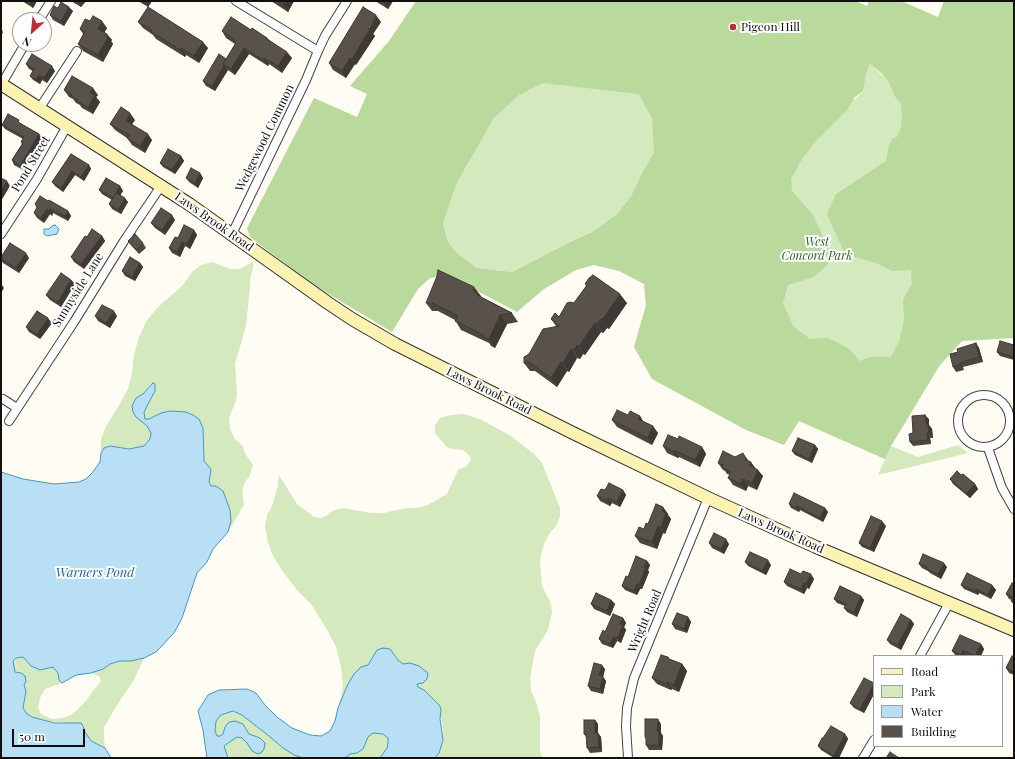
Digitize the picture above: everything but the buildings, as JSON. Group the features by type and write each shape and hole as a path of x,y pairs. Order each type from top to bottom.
{"street":[{"path":"44,12 51,1"},
{"path":"236,1 318,51"},
{"name":"Wedgewood Common","path":"232,234 306,80 325,36 347,1"},
{"path":"39,109 77,51"},
{"path":"1,84 20,52"},
{"name":"Laws Brook Road","path":"1,84 161,186 352,319 378,335 438,367 708,498 816,547 1014,630"},
{"name":"Pond Street","path":"1,234 37,179 67,126"},
{"name":"Sunnyside Lane","path":"9,421 161,186"},
{"path":"980,395 991,396 1001,401 1010,415 1010,426 1006,436 998,444 988,448 977,447 968,442 964,438 959,428 958,417 962,407 970,399 980,395"},
{"path":"3,399 17,408"},
{"path":"988,448 1002,488 1014,508"},
{"name":"Wright Road","path":"628,758 626,726 627,708 634,678 708,498"},
{"path":"921,655 949,603"},
{"path":"863,758 873,742"}],"green space":[{"name":"West Concord Park","path":"416,1 855,1 867,6 869,1 901,1 938,17 944,1 1014,1 1014,338 962,341 940,365 891,446 885,459 799,421 784,445 746,430 652,379 634,347 646,305 644,284 619,271 594,265 576,270 544,289 517,312 447,275 430,278 418,289 392,332 312,284 250,237 247,228 314,98 357,117 367,94 350,86 389,41","holes":["870,64 888,81 895,97 901,104 901,128 897,137 893,138 889,145 886,161 836,194 827,214 845,254 876,263 892,271 911,270 912,284 903,300 904,319 900,339 891,357 871,357 860,361 848,348 828,338 810,339 793,326 783,303 788,285 814,277 828,264 832,257 813,215 792,191 791,179 802,159 816,141 847,110 855,97 863,91","543,83 639,94 652,119 654,153 631,196 617,214 594,231 512,272 477,268 458,254 448,242 443,223 457,183 493,119 519,95"]},
{"name":"West Concord Park","path":"433,1 855,1 854,100 863,91 870,64 888,81 895,97 901,104 1014,107 891,446 918,457 958,445 968,453 878,475 885,459 634,347 708,99 649,114 652,119 655,153 642,173 631,196 617,214 594,231 512,272 477,268 458,254 448,242 443,223 457,183 469,162"},
{"path":"212,262 230,269 240,269 252,262 254,264 250,279 246,326 235,364 237,392 236,401 229,418 230,429 235,439 242,445 246,455 253,465 242,492 244,505 228,532 231,521 223,491 211,486 209,482 210,476 204,461 203,428 199,419 193,415 161,413 149,419 144,419 144,412 150,400 153,383 143,394 136,398 136,417 147,426 151,433 150,439 144,446 129,449 110,446 104,448 101,453 101,440 105,428 128,389 132,374 134,354 139,337 147,320 158,307 182,286 192,272 201,265"},
{"path":"464,414 482,420 511,436 534,454 542,463 560,508 560,517 543,546 540,560 542,586 551,604 552,612 548,630 535,651 530,678 531,691 540,717 540,752 543,758 435,758 439,753 443,732 440,706 424,690 418,687 410,663 403,664 394,654 377,650 368,665 361,667 354,674 338,708 343,687 341,667 336,647 311,604 297,590 282,570 272,554 268,542 265,527 267,515 272,506 278,486 279,475 297,504 314,517 321,518 334,510 343,508 371,513 383,513 407,508 418,508 428,505 447,494 458,470 467,466 471,459 463,450 447,447 435,433 435,426 440,418"},
{"path":"23,657 28,663 47,668 53,667 58,673 59,680 62,683 45,689 40,698 38,708 41,714 52,719 62,718 73,714 84,703 101,681 99,676 91,673 120,661 131,661 144,658 134,680 104,727 105,748 91,741 83,726 75,723 43,720 27,714 23,708 26,691 21,673 15,672 13,668 13,661 16,658"},
{"path":"233,711 242,715 283,748 294,755 303,758 228,758 224,746 237,737 242,738 249,747 260,738 249,734 243,724 225,727 223,734 220,737 217,736 215,731 216,721 221,715"},
{"path":"373,733 383,734 388,738 389,743 387,749 380,758 345,758 350,754 357,753 363,749 368,737"}],"water":[{"path":"55,225 59,229 57,234 47,236 44,234 44,229 49,229"},
{"name":"Warners Pond","path":"153,383 155,384 155,391 144,412 145,419 149,419 161,413 170,411 186,412 199,419 203,428 204,461 211,469 209,482 211,486 216,486 223,491 230,510 231,521 228,532 213,549 207,562 197,573 182,618 174,633 156,652 144,658 131,661 120,661 91,673 76,675 62,683 59,680 58,673 53,667 40,670 31,666 23,657 16,658 13,661 15,672 21,673 25,676 26,681 24,685 26,691 23,708 27,714 32,717 55,723 81,723 91,741 105,748 111,758 1,758 1,472 23,479 54,484 79,482 86,479 92,473 100,462 101,453 104,448 110,446 129,449 144,446 150,439 151,433 147,426 136,417 132,406 136,398 143,394"},
{"path":"383,648 390,649 403,664 410,663 419,666 428,673 427,679 423,683 417,684 418,687 424,690 440,706 441,710 440,719 443,740 439,753 435,758 380,758 387,748 388,738 383,734 373,733 368,737 363,749 357,753 350,754 345,758 303,758 294,755 283,748 242,715 233,711 221,715 216,721 215,731 217,736 223,734 225,727 229,722 235,721 243,724 249,734 260,738 265,743 264,749 258,754 252,751 242,738 237,737 224,746 228,758 207,758 203,730 198,711 208,695 219,690 247,689 256,693 277,717 292,728 310,735 321,736 330,731 348,684 354,674 361,667 368,665 377,650"}],"place":[{"name":"Pigeon Hill","path":"733,27"}]}
